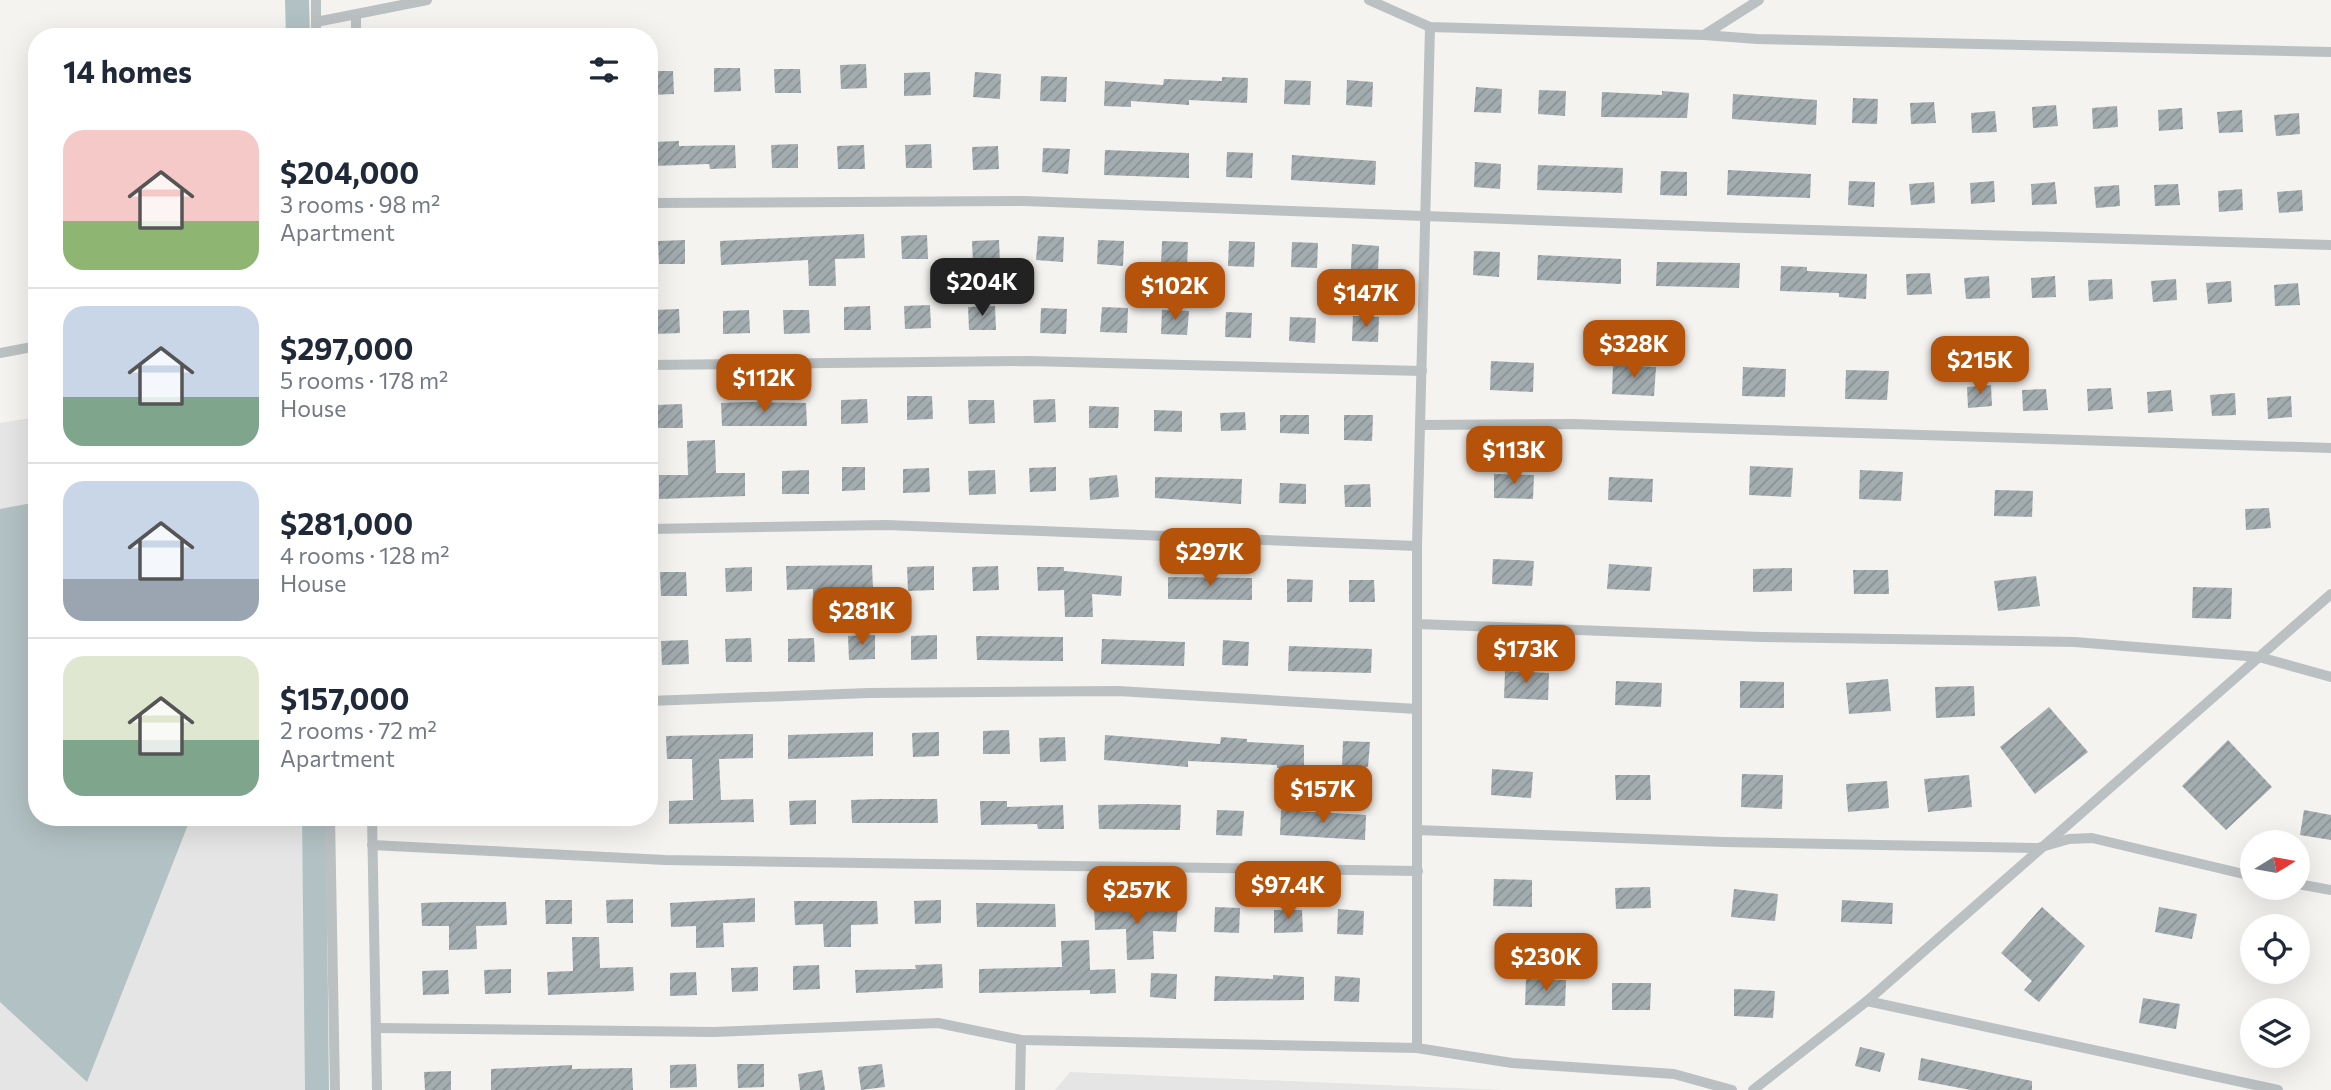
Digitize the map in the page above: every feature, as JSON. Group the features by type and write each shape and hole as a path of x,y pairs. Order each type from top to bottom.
{"lane":[{"path":"316,0 316,28"},
{"path":"316,22 427,0"},
{"path":"1369,0 1430,27 1704,35 1757,40 2331,52"},
{"path":"1704,35 1759,0"},
{"path":"356,15 356,28"},
{"path":"1418,1048 1417,546 1430,27"},
{"path":"658,204 1024,201 2331,245"},
{"path":"0,353 28,348"},
{"path":"658,365 1028,361 1422,372"},
{"path":"1421,425 1573,424 2331,448"},
{"path":"658,529 887,524 1417,546"},
{"path":"1753,1090 1867,1001 2038,848 2331,594"},
{"path":"1417,624 1762,637 2075,642 2259,657 2331,677"},
{"path":"658,701 869,693 1118,691 1417,709"},
{"path":"330,826 335,1090"},
{"path":"372,826 377,1090"},
{"path":"1417,830 1724,842 2038,848 2069,839 2092,838 2240,873"},
{"path":"372,845 665,860 1418,871"},
{"path":"2310,886 2331,890"},
{"path":"1867,1001 2278,1090"},
{"path":"376,1028 713,1032 938,1023 1021,1040 1418,1048 1512,1063 1674,1074 1732,1090"},
{"path":"1020,1090 1021,1040"}],"shaded area":[{"path":"28,418 28,826 302,826 308,1090 0,1090 0,423"},
{"path":"28,504 28,826 187,826 87,1082 0,1002 0,509"},
{"path":"1070,1072 1503,1090 1055,1090"}],"building":[{"path":"866,64 867,88 841,89 840,65"},
{"path":"714,68 740,68 741,91 714,92"},
{"path":"774,69 800,69 801,93 775,93"},
{"path":"658,71 673,71 674,94 658,95"},
{"path":"930,72 931,95 904,96 904,73"},
{"path":"975,72 1001,74 1000,99 973,97"},
{"path":"1041,76 1067,77 1066,102 1040,101"},
{"path":"1222,77 1248,78 1247,103 1189,100 1189,105 1131,101 1131,107 1104,106 1105,81 1163,85 1164,79 1222,81"},
{"path":"1285,80 1311,81 1310,105 1284,104"},
{"path":"1347,80 1373,82 1372,107 1346,105"},
{"path":"1476,87 1502,89 1501,113 1474,112"},
{"path":"1539,90 1566,91 1565,116 1538,114"},
{"path":"1662,91 1689,93 1687,118 1601,117 1602,92 1662,95"},
{"path":"1733,94 1817,100 1816,125 1732,119"},
{"path":"1853,98 1878,99 1877,124 1852,123"},
{"path":"1934,102 1936,123 1911,124 1910,103"},
{"path":"2056,105 2058,126 2033,128 2032,107"},
{"path":"2117,106 2118,127 2093,129 2092,108"},
{"path":"2182,108 2183,129 2159,131 2158,110"},
{"path":"2242,110 2243,132 2219,133 2217,112"},
{"path":"1995,111 1997,132 1972,133 1971,113"},
{"path":"2299,113 2300,134 2276,136 2274,115"},
{"path":"679,141 679,146 735,145 736,168 710,169 709,164 658,166 658,142"},
{"path":"798,144 798,168 772,168 771,145"},
{"path":"931,144 932,168 906,168 905,145"},
{"path":"864,145 865,169 838,169 837,146"},
{"path":"998,146 999,169 973,170 972,147"},
{"path":"1043,148 1070,149 1068,174 1042,172"},
{"path":"1105,150 1189,153 1189,178 1104,175"},
{"path":"1227,152 1253,153 1252,178 1226,177"},
{"path":"1292,155 1376,161 1375,185 1291,180"},
{"path":"1475,162 1501,164 1500,189 1474,187"},
{"path":"1538,165 1623,168 1622,193 1537,190"},
{"path":"1728,170 1811,174 1810,198 1727,195"},
{"path":"1661,171 1687,172 1687,196 1660,195"},
{"path":"1849,181 1875,182 1874,207 1848,205"},
{"path":"1994,181 1995,202 1971,204 1970,183"},
{"path":"1934,182 1935,203 1911,205 1909,184"},
{"path":"2055,182 2057,204 2032,205 2031,184"},
{"path":"2178,184 2180,205 2155,206 2154,185"},
{"path":"2119,185 2120,206 2096,208 2094,187"},
{"path":"2242,189 2243,210 2219,212 2218,191"},
{"path":"2302,190 2303,211 2279,213 2277,192"},
{"path":"864,234 865,258 835,259 836,286 809,286 808,260 721,265 720,241"},
{"path":"927,235 928,259 902,259 901,236"},
{"path":"1038,236 1064,237 1063,262 1036,260"},
{"path":"685,240 685,264 659,264 658,241"},
{"path":"999,240 1000,264 973,264 972,241"},
{"path":"1098,240 1124,241 1123,266 1097,264"},
{"path":"1162,241 1188,242 1187,267 1161,266"},
{"path":"1229,241 1255,242 1254,267 1228,266"},
{"path":"1292,242 1318,243 1317,268 1291,267"},
{"path":"1352,244 1379,246 1378,270 1351,269"},
{"path":"1474,251 1500,252 1499,277 1473,275"},
{"path":"1538,255 1621,259 1621,284 1537,280"},
{"path":"1657,262 1740,263 1739,288 1656,286"},
{"path":"1781,266 1807,267 1807,271 1867,274 1866,299 1839,297 1839,293 1780,291"},
{"path":"1930,273 1932,294 1907,295 1906,274"},
{"path":"1989,276 1990,298 1966,299 1964,278"},
{"path":"2055,276 2056,297 2032,298 2031,278"},
{"path":"2112,279 2113,299 2089,301 2088,280"},
{"path":"2176,279 2177,300 2153,302 2151,281"},
{"path":"2231,281 2232,302 2208,304 2206,283"},
{"path":"2298,283 2300,305 2275,306 2274,285"},
{"path":"930,305 931,328 905,329 904,306"},
{"path":"870,306 871,330 844,330 844,307"},
{"path":"995,306 996,330 969,330 968,307"},
{"path":"1102,307 1128,308 1127,333 1100,332"},
{"path":"1041,308 1067,309 1066,334 1040,333"},
{"path":"679,309 680,333 658,334 658,310"},
{"path":"749,310 750,333 723,334 723,311"},
{"path":"783,310 809,310 810,333 784,334"},
{"path":"1162,310 1189,311 1187,335 1161,334"},
{"path":"1226,312 1252,313 1251,338 1225,337"},
{"path":"1353,316 1379,317 1378,342 1352,341"},
{"path":"1290,317 1316,318 1315,343 1289,341"},
{"path":"1491,361 1534,363 1533,392 1490,390"},
{"path":"1613,365 1656,367 1654,396 1612,394"},
{"path":"1743,367 1786,369 1785,397 1742,396"},
{"path":"1846,370 1889,371 1887,400 1845,399"},
{"path":"1991,385 1992,406 1968,408 1967,387"},
{"path":"2111,388 2113,409 2088,411 2087,389"},
{"path":"2046,389 2048,410 2023,411 2022,390"},
{"path":"2171,390 2173,411 2148,413 2147,392"},
{"path":"2235,393 2236,415 2212,416 2210,395"},
{"path":"907,396 932,396 933,419 907,420"},
{"path":"2291,396 2292,417 2268,419 2267,398"},
{"path":"867,399 868,423 841,424 841,400"},
{"path":"1055,399 1056,422 1034,423 1033,400"},
{"path":"968,400 994,400 995,423 969,424"},
{"path":"721,403 806,403 807,426 722,426"},
{"path":"682,404 683,428 658,428 658,405"},
{"path":"1089,406 1119,407 1118,428 1089,428"},
{"path":"1154,410 1182,411 1182,432 1154,431"},
{"path":"1245,412 1246,430 1221,431 1220,413"},
{"path":"1280,415 1309,415 1309,434 1280,433"},
{"path":"1344,415 1373,415 1372,441 1344,440"},
{"path":"715,440 716,473 745,473 745,496 659,499 659,475 688,475 687,441"},
{"path":"1750,466 1793,468 1791,497 1749,495"},
{"path":"842,467 865,467 865,490 842,491"},
{"path":"1056,467 1056,491 1030,492 1029,468"},
{"path":"929,468 930,492 903,493 903,469"},
{"path":"809,470 809,494 782,494 782,471"},
{"path":"995,470 996,494 969,495 968,471"},
{"path":"1860,470 1903,472 1901,501 1859,499"},
{"path":"1494,474 1534,475 1533,499 1494,498"},
{"path":"1117,475 1119,497 1090,500 1089,478"},
{"path":"1155,477 1242,479 1241,504 1155,498"},
{"path":"1609,477 1653,479 1652,502 1608,500"},
{"path":"1280,483 1306,484 1306,504 1279,503"},
{"path":"1370,484 1371,507 1345,507 1344,485"},
{"path":"1995,490 2033,491 2032,517 1994,516"},
{"path":"2269,508 2271,528 2246,530 2245,509"},
{"path":"1493,559 1534,561 1532,586 1492,584"},
{"path":"1609,564 1652,567 1650,591 1607,589"},
{"path":"872,565 873,589 841,589 842,615 814,615 813,589 787,590 786,566"},
{"path":"934,566 934,590 908,591 907,567"},
{"path":"998,566 999,590 973,591 972,567"},
{"path":"752,567 752,591 726,592 725,568"},
{"path":"1037,567 1064,567 1064,571 1122,576 1121,596 1092,594 1093,617 1065,617 1064,590 1038,591"},
{"path":"1792,568 1792,591 1753,592 1753,569"},
{"path":"1853,570 1888,570 1889,594 1854,594"},
{"path":"660,572 686,572 687,596 661,596"},
{"path":"2036,576 2040,606 1998,611 1994,581"},
{"path":"1168,577 1252,578 1252,600 1168,599"},
{"path":"1287,579 1313,580 1312,602 1287,602"},
{"path":"1349,580 1374,580 1375,602 1349,602"},
{"path":"2193,587 2232,588 2231,619 2192,618"},
{"path":"875,635 875,659 849,660 848,636"},
{"path":"937,635 937,659 911,660 911,636"},
{"path":"976,636 1063,637 1063,661 977,660"},
{"path":"751,638 752,662 726,662 725,639"},
{"path":"814,638 815,662 788,662 788,639"},
{"path":"1102,639 1185,642 1184,666 1101,664"},
{"path":"688,640 689,664 662,665 661,641"},
{"path":"1223,640 1249,642 1248,666 1222,665"},
{"path":"1289,646 1372,649 1371,673 1288,671"},
{"path":"1505,671 1549,673 1548,700 1504,698"},
{"path":"1888,679 1891,711 1849,714 1846,683"},
{"path":"1616,681 1662,683 1661,707 1615,705"},
{"path":"1740,681 1784,682 1784,708 1740,708"},
{"path":"1974,686 1975,716 1936,718 1935,687"},
{"path":"2049,707 2088,752 2035,794 2000,747"},
{"path":"1009,730 1010,754 983,754 983,731"},
{"path":"873,732 873,756 788,759 788,735"},
{"path":"939,732 939,756 913,757 912,733"},
{"path":"753,734 753,758 719,759 721,800 753,799 754,822 669,824 669,801 693,800 692,759 667,759 666,736"},
{"path":"1105,735 1220,744 1221,737 1247,739 1247,742 1304,745 1304,769 1277,768 1277,765 1188,761 1188,767 1104,760"},
{"path":"1065,737 1066,761 1040,762 1039,738"},
{"path":"2228,740 2272,787 2226,830 2182,786"},
{"path":"1343,741 1370,742 1368,767 1342,766"},
{"path":"1492,769 1533,772 1531,798 1491,795"},
{"path":"1742,774 1783,775 1782,809 1741,807"},
{"path":"1615,775 1650,775 1651,800 1616,800"},
{"path":"1969,775 1972,807 1928,812 1924,779"},
{"path":"1887,781 1889,808 1848,812 1846,784"},
{"path":"937,799 938,823 852,823 851,800"},
{"path":"816,800 816,824 790,825 789,801"},
{"path":"980,801 1007,801 1007,807 1063,805 1064,829 1038,829 1037,824 981,825"},
{"path":"1098,805 1181,805 1180,830 1099,829"},
{"path":"1217,810 1244,811 1242,836 1216,835"},
{"path":"1281,810 1366,815 1365,840 1280,835"},
{"path":"2304,810 2331,815 2331,840 2310,837 2310,830 2301,830"},
{"path":"1494,879 1532,880 1532,907 1493,906"},
{"path":"1650,887 1651,908 1616,909 1615,888"},
{"path":"1734,889 1778,894 1775,921 1731,917"},
{"path":"755,898 755,922 723,923 724,947 696,948 696,926 671,927 670,903"},
{"path":"633,899 633,923 607,923 606,900"},
{"path":"545,900 572,900 572,924 546,924"},
{"path":"941,900 941,923 915,924 914,901"},
{"path":"1842,900 1893,903 1892,924 1841,922"},
{"path":"794,901 877,901 878,924 851,925 851,947 824,947 823,924 795,925"},
{"path":"506,902 507,925 476,926 477,949 449,950 449,926 422,926 421,903"},
{"path":"976,903 1055,904 1056,927 977,927"},
{"path":"1094,906 1178,907 1176,932 1153,931 1154,959 1127,960 1126,929 1095,930"},
{"path":"1215,907 1240,908 1239,933 1214,932"},
{"path":"2042,907 2085,946 2039,1002 2024,990 2032,981 2001,953"},
{"path":"2159,907 2197,914 2192,939 2155,932"},
{"path":"1338,909 1364,911 1363,935 1337,934"},
{"path":"1274,910 1302,910 1303,932 1274,933"},
{"path":"572,937 599,937 600,968 633,967 634,991 548,995 547,972 573,971"},
{"path":"1089,940 1090,970 1115,969 1116,993 1090,994 1090,990 979,993 979,969 1062,967 1061,941"},
{"path":"942,964 943,988 856,993 855,970 916,969 915,965"},
{"path":"819,965 820,989 793,990 793,966"},
{"path":"758,967 758,991 732,992 731,968"},
{"path":"511,969 511,993 485,994 484,970"},
{"path":"448,970 449,994 423,995 422,971"},
{"path":"696,972 697,995 670,996 670,973"},
{"path":"1151,973 1177,974 1176,999 1150,997"},
{"path":"1273,975 1304,977 1304,1000 1214,1001 1215,976 1273,979"},
{"path":"1335,976 1360,978 1359,1002 1334,1001"},
{"path":"1526,979 1566,980 1565,1006 1525,1005"},
{"path":"1612,983 1651,983 1650,1010 1612,1010"},
{"path":"1734,989 1775,991 1773,1018 1734,1016"},
{"path":"2143,998 2180,1004 2176,1029 2139,1023"},
{"path":"1860,1047 1885,1053 1880,1072 1855,1066"},
{"path":"1921,1058 2032,1081 2032,1090 1971,1090 1918,1080"},
{"path":"696,1064 697,1087 670,1088 670,1065"},
{"path":"737,1064 764,1064 764,1087 738,1088"},
{"path":"882,1064 885,1087 861,1090 858,1067"},
{"path":"572,1065 572,1069 632,1068 633,1090 491,1090 491,1069"},
{"path":"822,1070 825,1090 800,1090 798,1074"},
{"path":"451,1071 451,1090 425,1090 424,1072"}],"waterway":[{"path":"297,0 298,28"},
{"path":"314,826 317,1090"}]}
